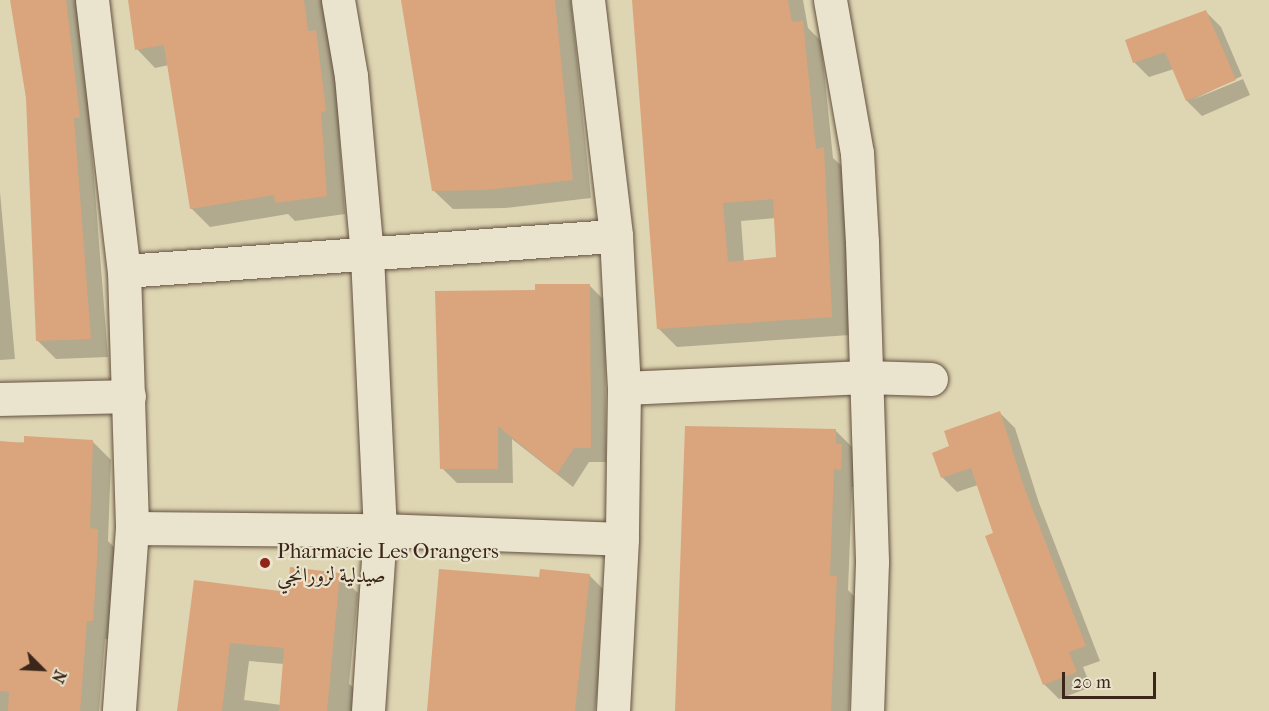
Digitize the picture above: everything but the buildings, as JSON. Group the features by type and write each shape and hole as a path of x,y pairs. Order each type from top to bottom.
{"street":[{"path":"92,0 124,271 129,396 132,528 119,711"},
{"path":"338,0 351,76 368,256 380,530 368,711"},
{"path":"588,0 616,236 624,388 622,539 613,711"},
{"path":"830,0 857,153 872,562 867,711"},
{"path":"124,271 368,256 616,236"},
{"path":"624,388 865,376 931,379"},
{"path":"0,399 129,396"},
{"path":"132,528 380,530 622,539"}],"place":[{"name":"Pharmacie Les Orangers صيدلية لزورانجي","path":"265,563"}]}
